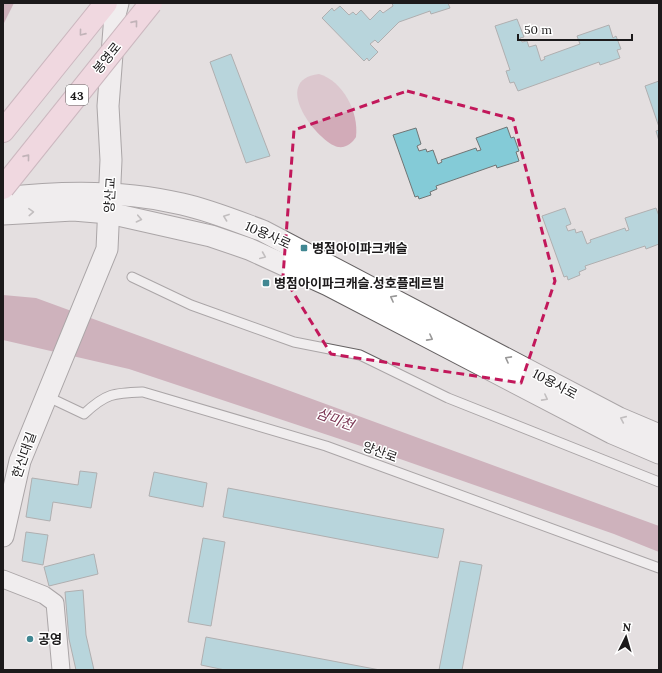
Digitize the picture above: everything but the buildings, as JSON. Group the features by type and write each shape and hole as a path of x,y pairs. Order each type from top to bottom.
{"highway":[{"path":"3,131 106,3"},
{"name":"봉영로","path":"3,188 151,3"}],"street":[{"name":"양산교","path":"54,376 102,266 107,249 111,160 108,106 115,15 118,3"},
{"name":"10용사로","path":"3,198 59,202 110,203 143,196 190,206 263,230 619,418 659,435"},
{"name":"10용사로","path":"3,214 59,202"},
{"name":"10용사로","path":"110,203 185,230 211,236 297,270 612,433 659,453"},
{"path":"185,230 180,215 190,206"},
{"name":"한신대길","path":"3,536 20,462 54,376"},
{"path":"3,579 44,595 55,603 61,670"}],"lane":[{"path":"132,277 190,305 294,342 360,355 448,398 659,482"},
{"name":"양산로","path":"46,396 84,414 97,401 114,393 143,392 326,446 659,568"}],"highlighted area":[{"path":"407,91 513,119 555,281 521,383 331,354 283,276 294,130"}],"shaded area":[{"path":"319,74 328,78 342,90 352,108 355,118 356,137 347,146 338,147 329,143 310,124 302,111 298,99 298,87 305,79"}],"water":[{"path":"3,3 14,3 3,25"},
{"name":"삼미천","path":"3,295 36,298 659,526 659,552 614,534 403,460 129,369 3,340"}],"place":[{"name":"병점아이파크캐슬","path":"304,248"},
{"name":"병점아이파크캐슬.성호플레르빌","path":"266,283"},
{"name":"공영","path":"30,639"}]}
